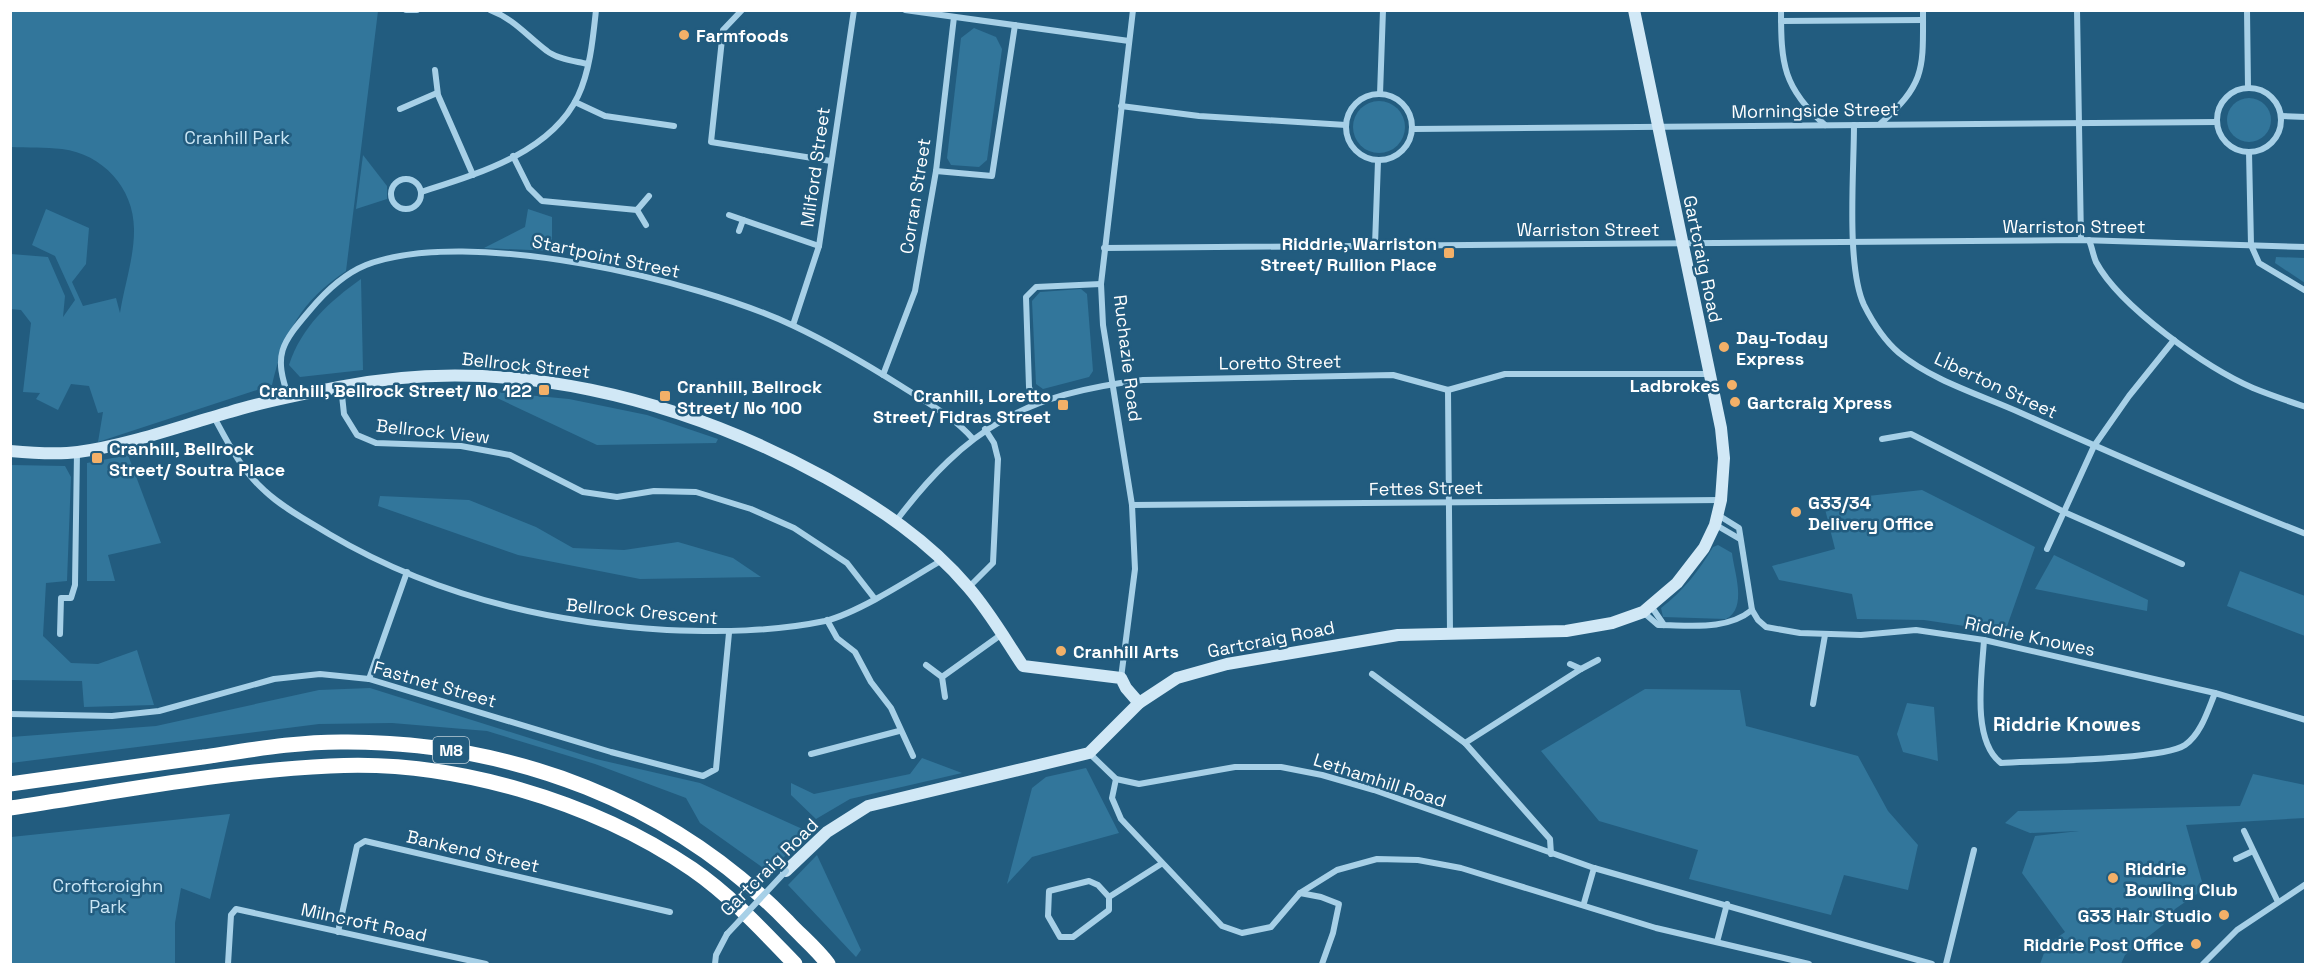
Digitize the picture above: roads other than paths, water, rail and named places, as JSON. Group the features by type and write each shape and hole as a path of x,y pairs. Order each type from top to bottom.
{"highway":[{"name":"M8","path":"10,784 248,750 347,742 455,750 524,764 620,800 686,837 757,891 828,964"},
{"name":"M8","path":"10,808 219,776 332,765 417,769 483,781 562,803 632,833 692,870 726,896 795,964"}],"street":[{"path":"406,10 417,10"},
{"path":"490,10 509,19 549,53 587,64"},
{"path":"509,19 514,10"},
{"path":"421,192 473,175 536,144 564,117 574,102 587,64 596,10"},
{"path":"742,10 723,30 711,142 831,161"},
{"name":"Milford Street","path":"793,325 819,246 854,10"},
{"path":"905,10 1129,41"},
{"name":"Ruchazie Road","path":"1121,678 1135,569 1131,506 1103,325 1101,284 1133,10"},
{"path":"1380,94 1383,10"},
{"name":"Gartcraig Road","path":"715,964 716,955 727,934 786,871 827,832 868,806 1089,753 1139,703 1177,678 1227,664 1398,635 1566,631 1612,623 1647,609 1677,583 1704,548 1716,520 1721,500 1725,458 1634,10"},
{"path":"1781,10 1786,73 1792,89 1806,108 1825,125"},
{"path":"1880,125 1915,87 1923,63 1923,10"},
{"path":"2077,10 2081,240"},
{"path":"2247,10 2248,88"},
{"name":"Corran Street","path":"883,375 915,291 936,171 954,17"},
{"path":"1781,21 1923,20"},
{"path":"936,171 992,176 1015,26"},
{"path":"435,70 437,93 473,175"},
{"path":"2248,88 2266,93 2273,99 2281,116 2276,137 2260,151 2239,151 2223,140 2217,122 2222,102 2238,90 2248,88"},
{"path":"400,109 437,93"},
{"path":"1380,94 1391,96 1407,109 1413,129 1410,140 1398,156 1378,161 1358,153 1347,135 1346,125 1353,106 1361,99 1380,94"},
{"path":"574,102 605,116 674,126"},
{"path":"1121,106 1199,116 1346,125"},
{"path":"2281,116 2306,117"},
{"name":"Morningside Street","path":"1413,129 2217,122"},
{"name":"Liberton Street","path":"1854,125 1856,278 1864,304 1879,332 1899,353 1931,373 2094,446 2197,491 2306,534"},
{"path":"2249,152 2251,245 2259,263 2306,291"},
{"path":"513,156 529,188 542,201 637,210"},
{"path":"1375,245 1378,161"},
{"path":"409,179 417,184 421,192 419,201 413,207 403,209 395,204 391,196 393,187 400,180 409,179"},
{"path":"637,210 649,196"},
{"path":"637,210 646,225"},
{"path":"729,215 819,246"},
{"path":"739,231 743,220"},
{"name":"Warriston Street","path":"1104,248 2081,240 2306,247"},
{"path":"2089,240 2096,262 2124,297 2174,340 2209,364 2252,387 2306,407"},
{"name":"Startpoint Street","path":"289,398 279,370 287,337 327,289 365,266 402,256 438,253 521,254 608,268 710,295 793,325 883,375 938,409 962,427 973,439"},
{"path":"1035,403 1029,387 1026,297 1036,287 1101,284"},
{"path":"2047,549 2094,446 2129,396 2174,340"},
{"path":"1450,632 1448,390 1505,374 1709,374"},
{"name":"Bellrock Street","path":"10,451 77,452 116,445 214,417 341,386 447,375 516,378 589,389 662,408 735,433 795,461 896,521 942,560 969,587 1023,666 1121,678"},
{"name":"Loretto Street","path":"896,521 919,490 985,429 1035,403 1112,384 1143,380 1393,375 1448,390"},
{"name":"Bellrock View","path":"341,386 344,414 357,435 376,443 461,446 510,455 583,492 617,497 654,491 696,492 751,508 794,528 847,563 874,599"},
{"name":"Bellrock Crescent","path":"214,417 237,459 265,492 354,549 407,572 485,601 549,617 608,627 729,633 827,620 874,599 942,560"},
{"path":"969,587 993,562 998,459 994,442 985,429"},
{"path":"1882,439 1911,434 2064,512 2182,564"},
{"path":"60,634 61,598 70,598 75,585 77,452"},
{"name":"Fettes Street","path":"1131,506 1721,500"},
{"path":"1647,609 1664,625 1726,624 1740,620 1752,610 1739,528 1716,520"},
{"path":"1716,520 1741,540"},
{"path":"369,679 407,572"},
{"name":"Riddrie Knowes","path":"1752,610 1758,621 1766,627 1825,635 1916,630 1984,640 2216,693 2306,720"},
{"path":"827,620 837,638 855,652 871,682 891,708 899,731 913,756"},
{"name":"Fastnet Street","path":"10,714 112,716 159,711 274,679 320,674 369,679 611,752 703,776 716,769 729,633"},
{"path":"942,677 1002,634"},
{"path":"1813,704 1825,635"},
{"path":"1984,640 1982,730 1995,758 2001,763 2158,754 2184,746 2195,736 2216,693"},
{"path":"1465,743 1598,660"},
{"path":"1570,664 1581,669"},
{"path":"926,665 942,677 945,697"},
{"path":"1372,674 1465,743 1550,839 1551,854"},
{"path":"1121,678 1139,703"},
{"path":"812,754 899,731"},
{"path":"1089,753 1116,778 1112,798 1121,819 1161,864 1222,926 1242,933 1271,927 1300,893 1337,870 1377,859 1418,860 1461,867 1656,927 1809,964"},
{"name":"Lethamhill Road","path":"1116,778 1139,784 1235,767 1281,767 1322,775 1374,790 1594,868 1932,964"},
{"path":"2244,831 2277,900"},
{"name":"Bankend Street","path":"338,932 357,846 365,841 670,912"},
{"path":"1946,964 1974,850"},
{"path":"2236,859 2253,851"},
{"path":"1109,897 1161,864"},
{"path":"1584,903 1594,868"},
{"path":"1089,881 1098,885 1109,897 1109,910 1073,937 1060,937 1048,916 1049,891 1089,881"},
{"path":"2203,964 2237,930 2277,900 2306,884"},
{"path":"1300,893 1321,897 1339,904 1333,933 1322,964"},
{"path":"1717,942 1727,904"},
{"name":"Milncroft Road","path":"228,964 231,915 236,909 482,964"}],"place":[{"name":"Farmfoods","path":"684,35"},
{"name":"Riddrie, Warriston Street/ Rullion Place","path":"1449,253"},
{"name":"Day-Today Express","path":"1724,347"},
{"name":"Ladbrokes","path":"1732,385"},
{"name":"Cranhill, Bellrock Street/ No 122","path":"544,390"},
{"name":"Cranhill, Bellrock Street/ No 100","path":"665,396"},
{"name":"Gartcraig Xpress","path":"1735,402"},
{"name":"Cranhill, Loretto Street/ Fidras Street","path":"1063,405"},
{"name":"Cranhill, Bellrock Street/ Soutra Place","path":"97,458"},
{"name":"G33/34 Delivery Office","path":"1796,512"},
{"name":"Cranhill Arts","path":"1061,651"},
{"name":"Riddrie Bowling Club","path":"2113,878"},
{"name":"G33 Hair Studio","path":"2224,915"},
{"name":"Riddrie Post Office","path":"2196,944"}],"district":[{"name":"Riddrie Knowes","path":"2067,724"}],"park label":[{"name":"Cranhill Park","path":"237,137"},
{"name":"Croftcroighn Park","path":"108,895"}]}
